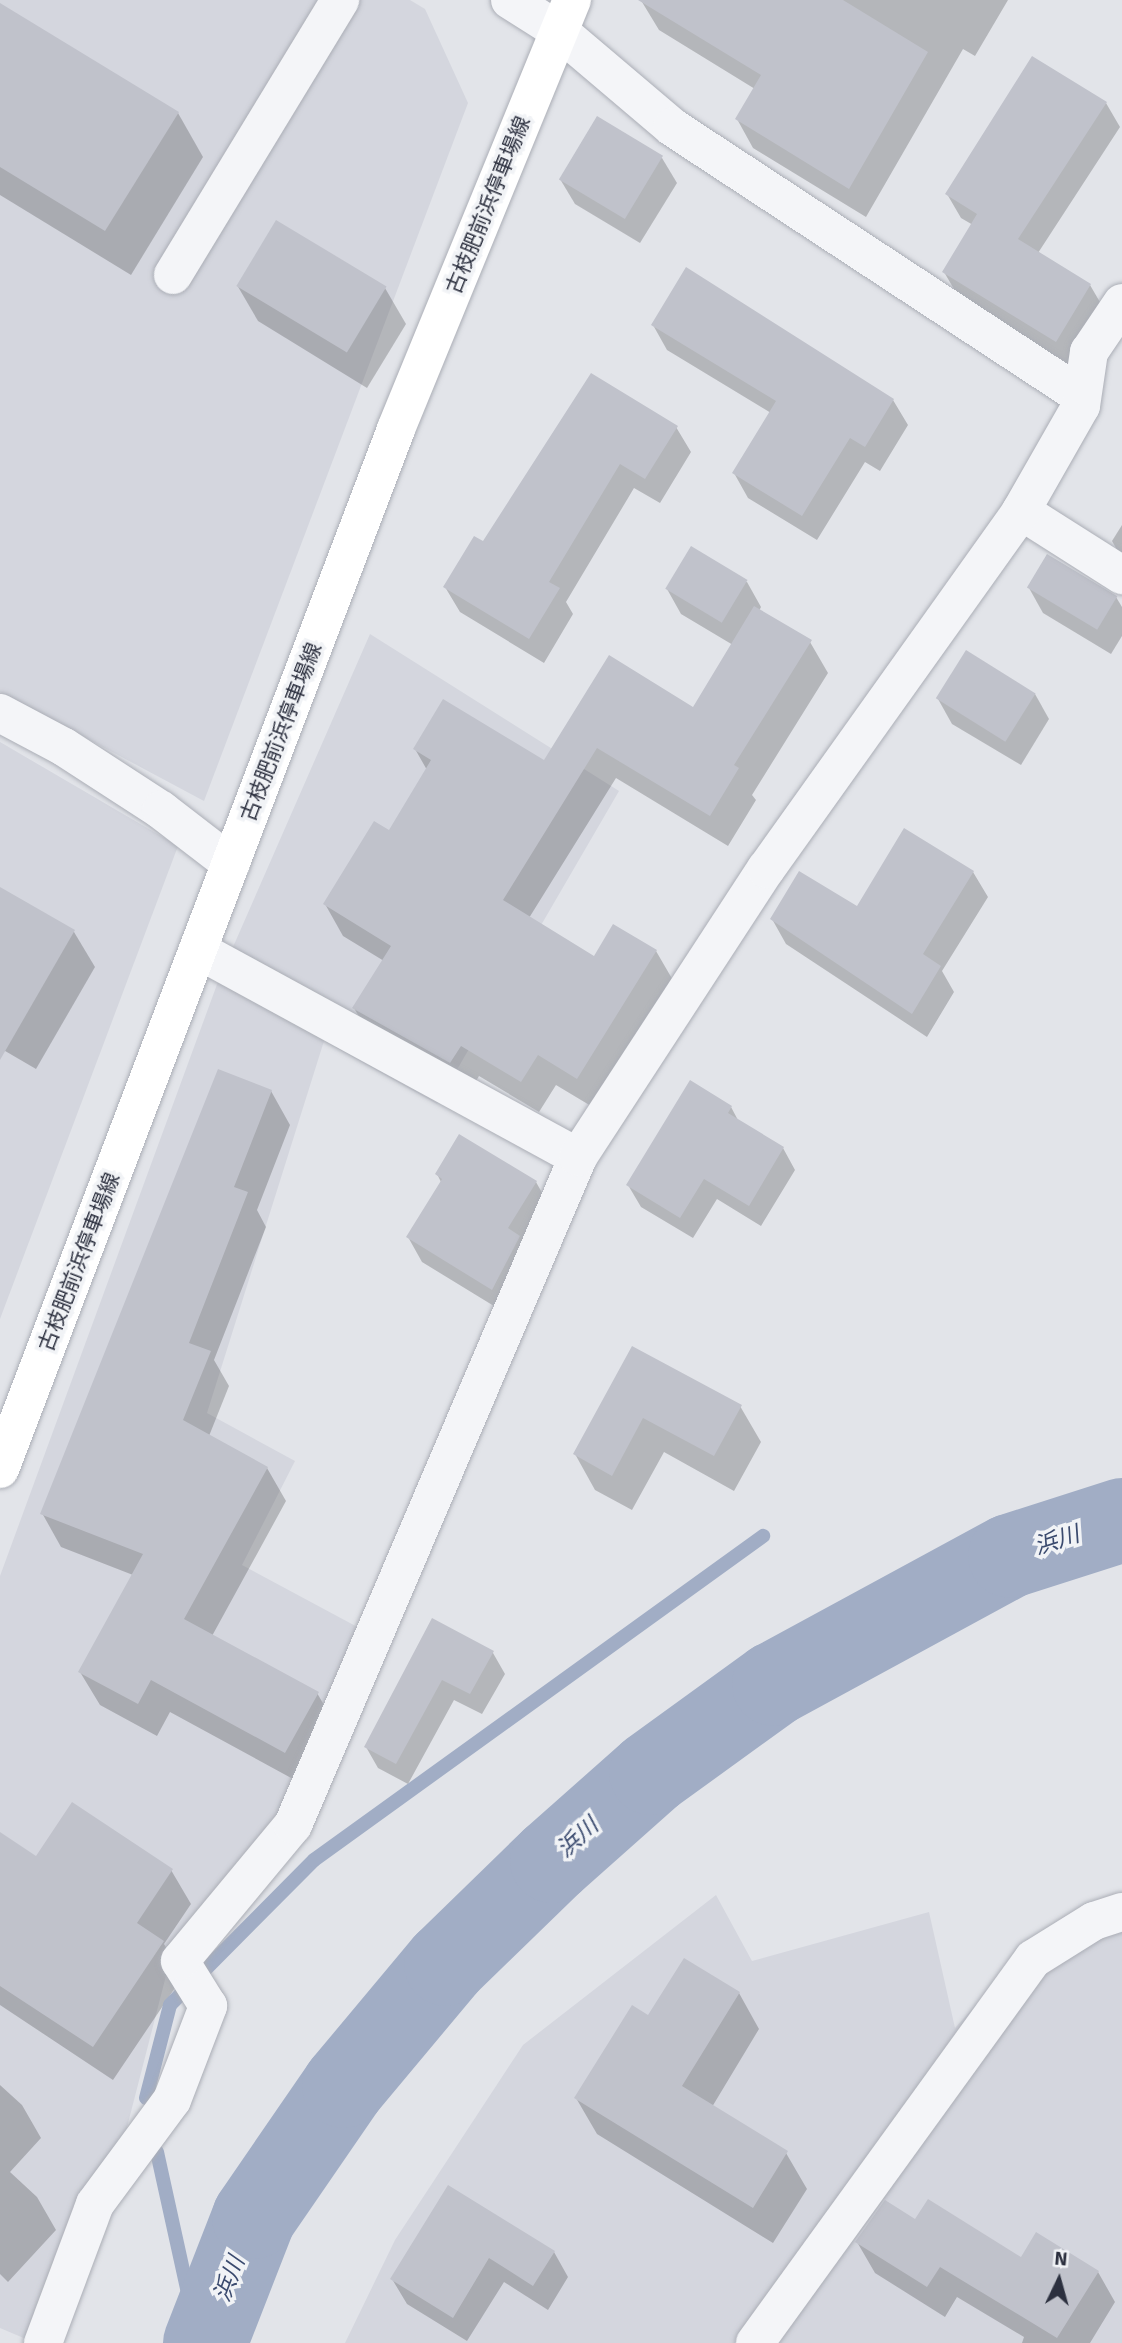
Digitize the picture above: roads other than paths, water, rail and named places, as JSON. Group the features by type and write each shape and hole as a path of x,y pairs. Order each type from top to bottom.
{"main road":[{"name":"古枝肥前浜停車場線","path":"0,1469 396,429 565,16"}],"street":[{"path":"173,275 340,0"},
{"path":"510,0 565,16 672,127 1080,395"},
{"path":"43,2343 95,2204 172,2100 208,2007 180,1961 293,1825 578,1157 765,869 1021,512 1081,406 1080,395 1089,352 1122,303"},
{"path":"1021,512 1122,575"},
{"path":"0,713 64,747 161,810 231,864"},
{"path":"198,950 578,1157"},
{"path":"755,2343 1033,1959 1094,1921 1122,1912"}],"waterway":[{"name":"浜川","path":"205,2343 254,2217 344,2086 446,1964 552,1861 651,1773 774,1684 1010,1556 1122,1520"},
{"path":"146,2098 170,2005 314,1860 763,1536"},
{"path":"157,2152 199,2343"}]}
